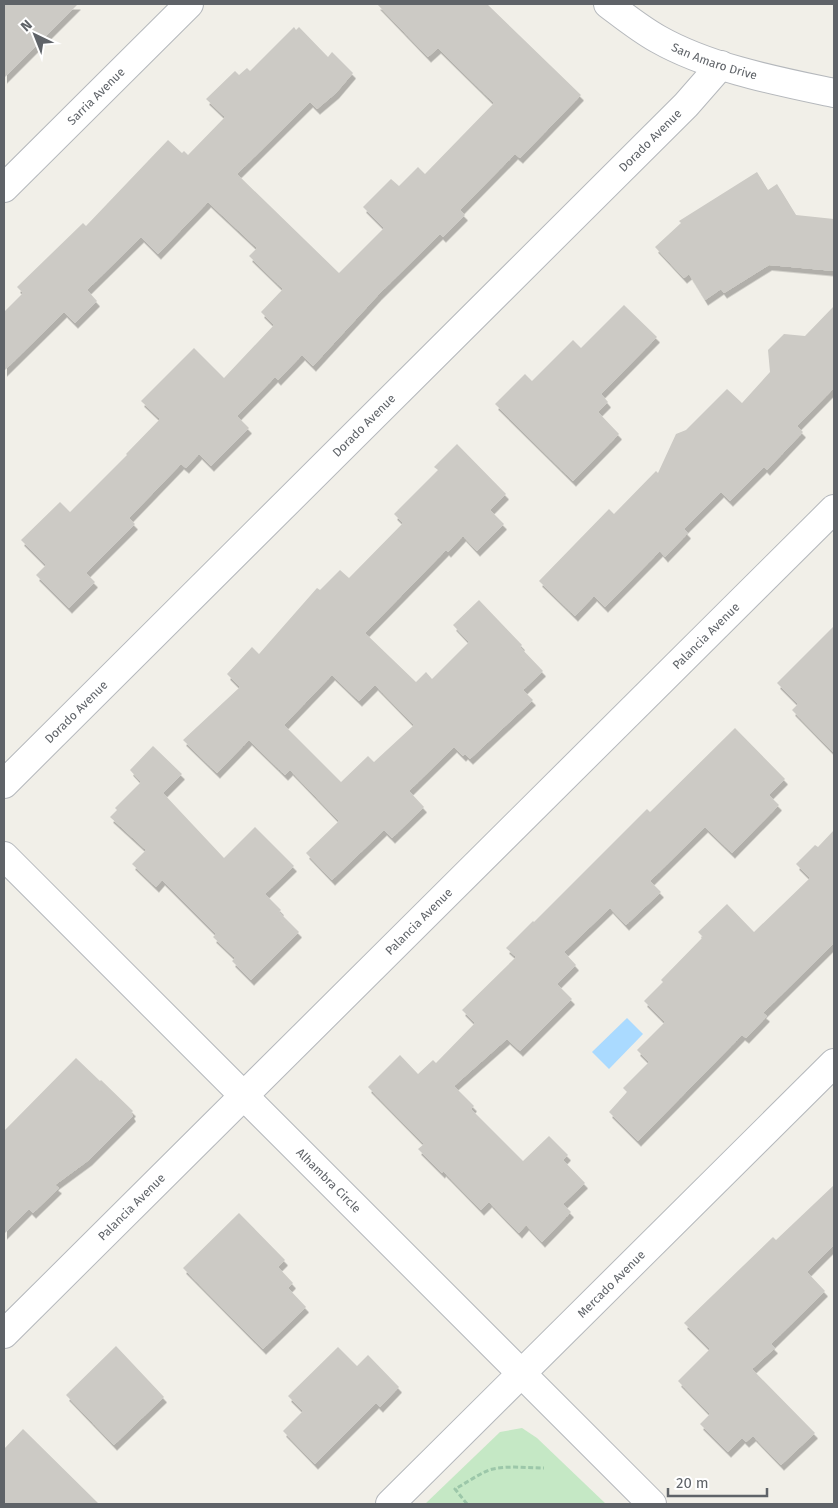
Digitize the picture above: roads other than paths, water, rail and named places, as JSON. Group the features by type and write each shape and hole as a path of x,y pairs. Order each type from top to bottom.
{"street":[{"name":"Sarria Avenue","path":"4,188 189,4"},
{"name":"San Amaro Drive","path":"608,4 657,38 708,62 774,80 834,93"},
{"name":"Dorado Avenue","path":"4,784 686,105 721,65"},
{"name":"Palancia Avenue","path":"4,1334 834,509"},
{"name":"Alhambra Circle","path":"4,856 652,1504"},
{"name":"Mercado Avenue","path":"390,1504 834,1063"}],"water":[{"path":"627,1018 643,1034 609,1069 592,1052"}]}
